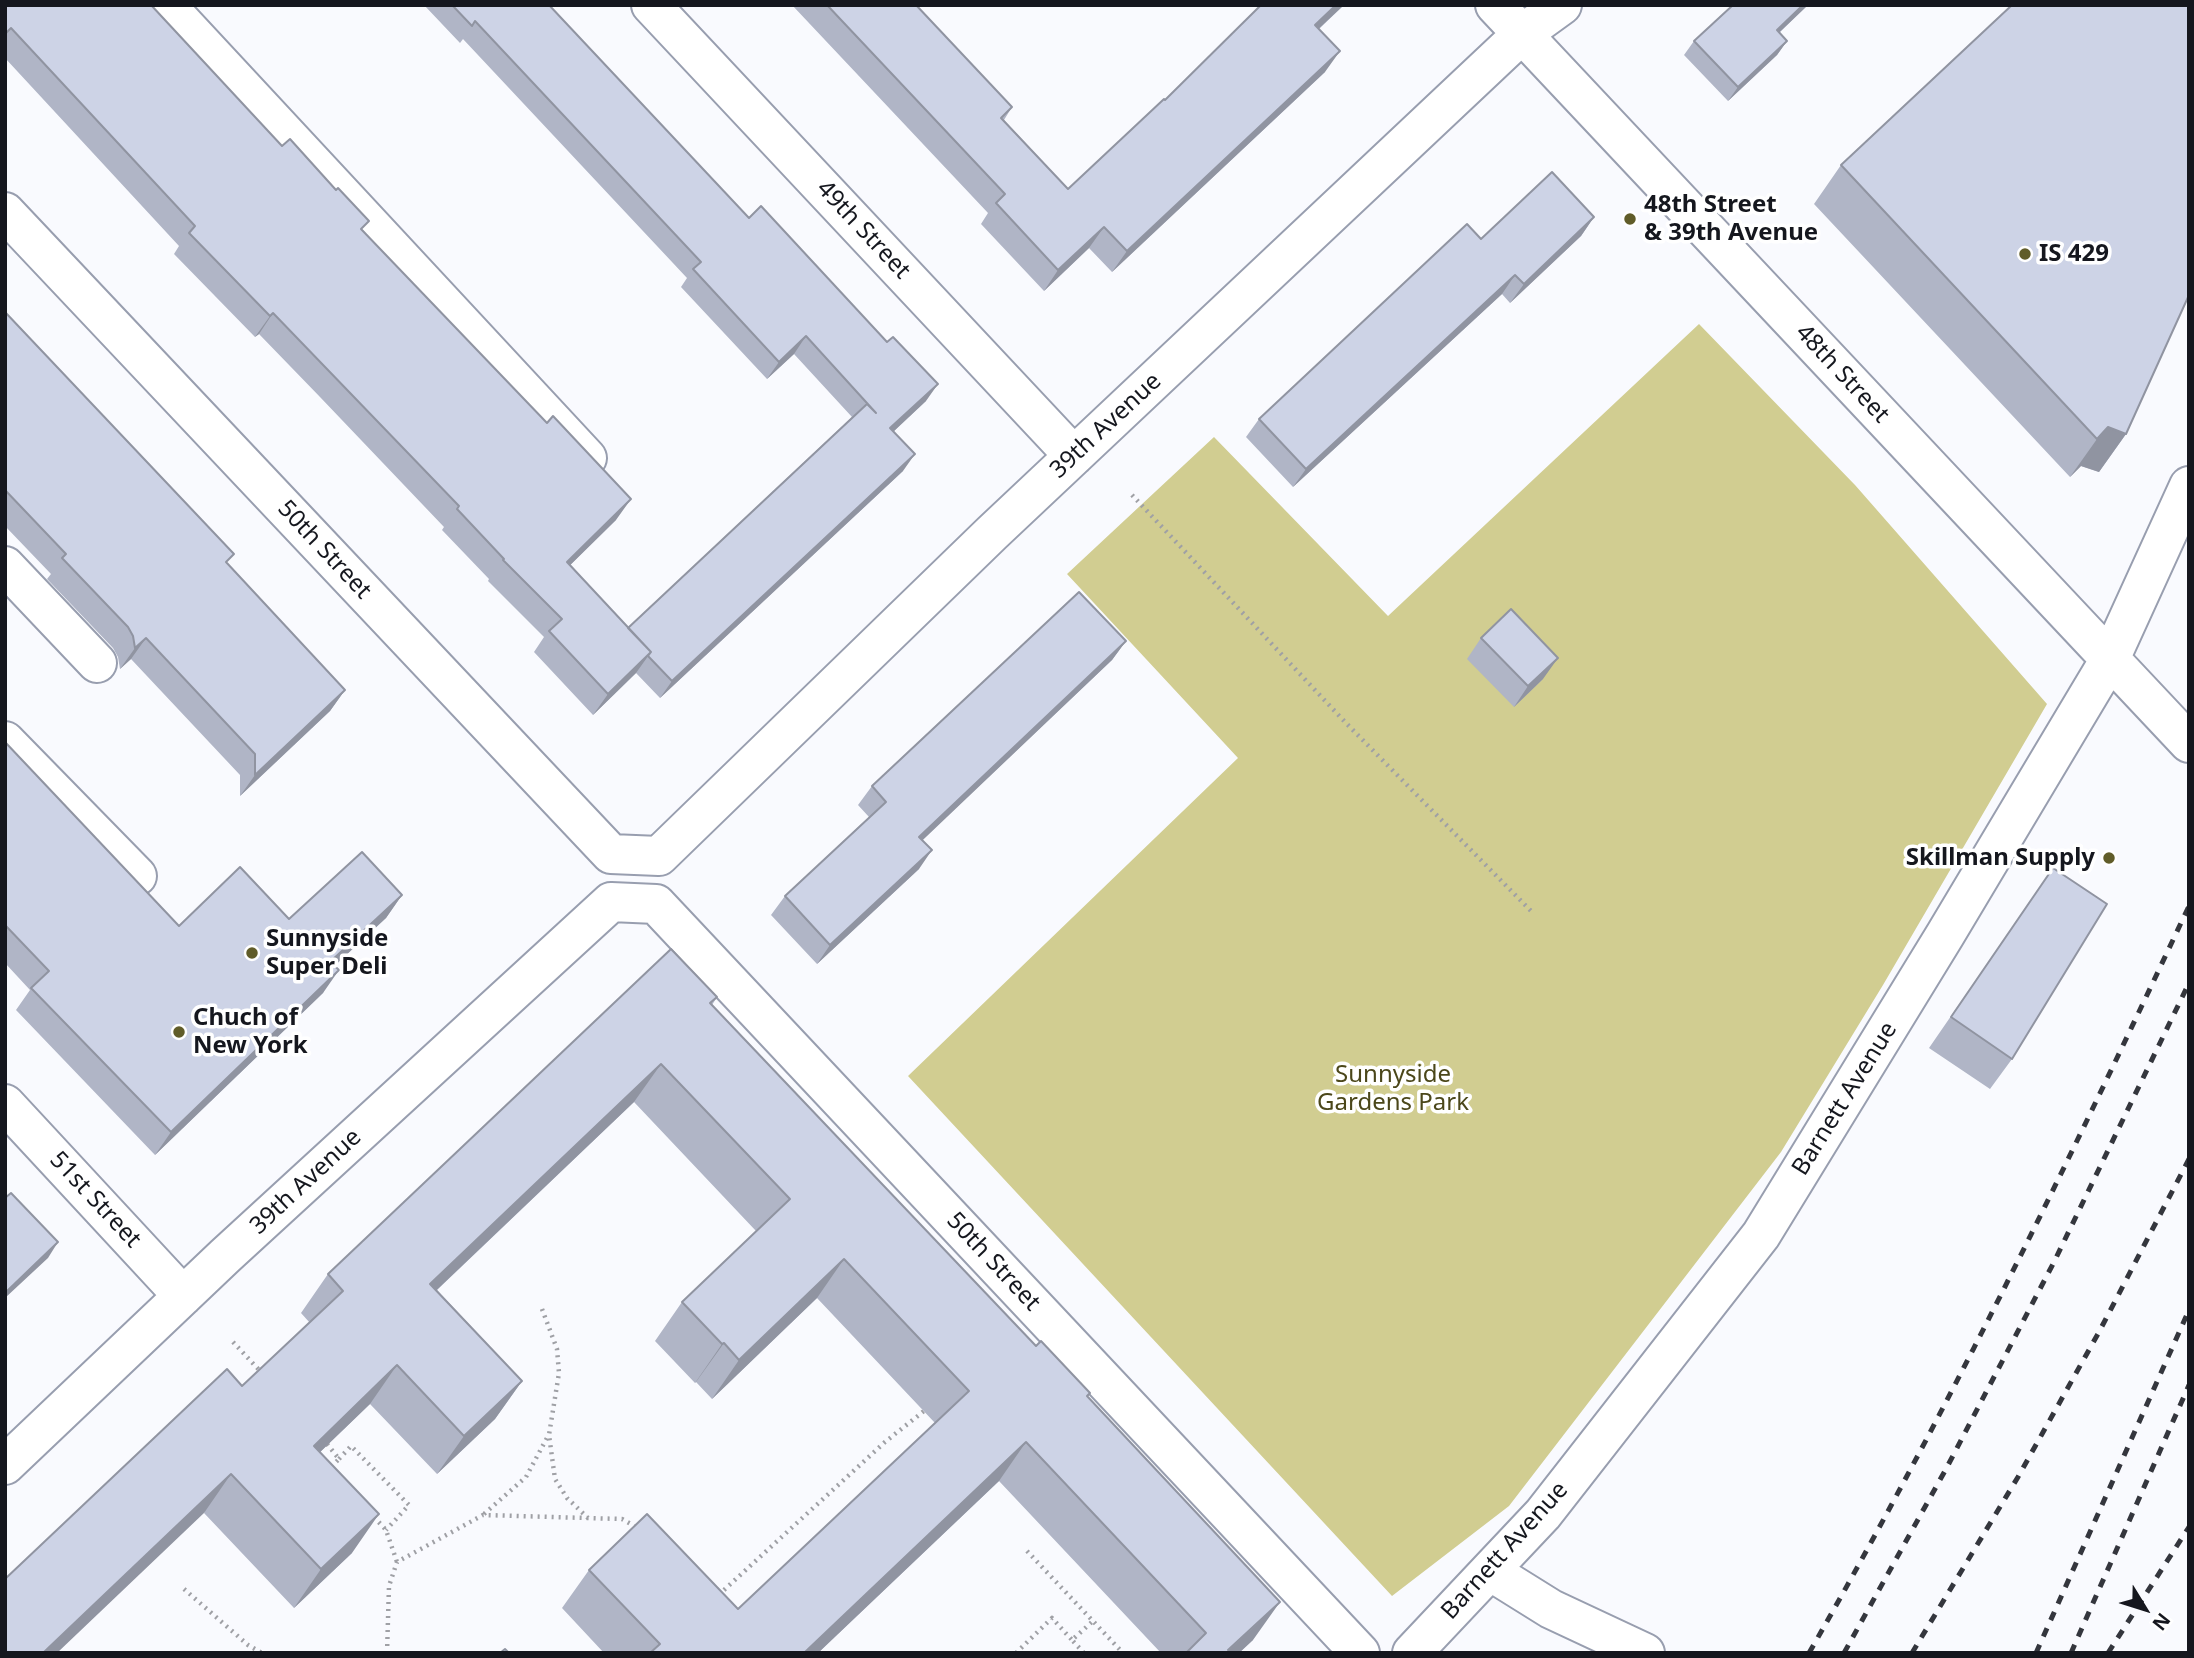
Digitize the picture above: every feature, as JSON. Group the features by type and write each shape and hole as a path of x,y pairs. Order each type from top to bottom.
{"street":[{"path":"166,5 596,467"},
{"name":"49th Street","path":"651,5 1074,456"},
{"name":"48th Street","path":"1495,5 2189,743"},
{"name":"39th Avenue","path":"659,856 1074,456 1522,34 1562,5"},
{"name":"50th Street","path":"5,212 611,854 659,856"},
{"name":"Barnett Avenue","path":"1412,1653 1543,1514 1761,1235 2110,659 2189,486"},
{"path":"5,566 97,663"},
{"path":"5,741 137,876"},
{"name":"39th Avenue","path":"5,1465 183,1296 611,902"},
{"name":"50th Street","path":"611,902 656,904 1360,1653"},
{"name":"51st Street","path":"5,1104 183,1296"},
{"path":"1490,1571 1551,1609 1645,1653"}],"path":[{"path":"1132,495 1345,722 1534,914"},
{"path":"542,1310 557,1349 559,1373 549,1435 555,1479 567,1498 589,1518"},
{"path":"233,1342 266,1377"},
{"path":"706,1590 724,1590 885,1442 924,1411"},
{"path":"397,1562 483,1515 526,1477 549,1435"},
{"path":"327,1444 340,1458"},
{"path":"337,1480 327,1470 351,1446 409,1505 386,1530"},
{"path":"366,1510 386,1530 397,1562 389,1586 387,1653"},
{"path":"483,1515 622,1519 643,1532"},
{"path":"1027,1551 1123,1653"},
{"path":"184,1589 248,1645 262,1653"},
{"path":"1016,1653 1052,1618 1084,1653"},
{"path":"1072,1640 1093,1620"}],"green space":[{"name":"Sunnyside Gardens Park","path":"1699,324 1855,485 2047,704 1883,985 1781,1152 1509,1506 1392,1596 908,1076 1238,758 1067,574 1214,437 1388,616"}],"building":[{"path":"5,5 151,5 282,146 290,139 336,190 338,188 369,221 361,229 547,423 553,416 631,499 567,562 651,652 608,694 549,631 562,619 503,560 457,509 459,506 273,313 270,316 189,233 195,226 11,28 5,34"},
{"path":"452,5 549,5 749,218 761,206 887,342 893,337 938,384 890,428 915,454 672,681 648,656 651,652 628,628 867,404 876,413 806,336 779,362 693,269 701,262 475,21 472,26"},
{"path":"827,5 916,5 1012,107 1001,118 1068,189 1165,100 1261,5 1336,5 1315,25 1340,51 1127,251 1104,227 1058,270 996,203 1005,194"},
{"path":"1733,5 1803,5 1777,30 1787,41 1738,87 1694,41"},
{"name":"IS 429","path":"2012,5 2189,5 2189,295 2126,434 2108,427 2097,439 1841,165"},
{"path":"1552,172 1594,217 1524,284 1515,275 1306,469 1259,419 1467,224 1481,239"},
{"path":"5,312 234,554 226,562 345,690 255,775 255,754 146,638 135,648 128,627 62,558 66,554 5,490"},
{"path":"1079,592 1126,641 919,837 932,850 830,945 785,896 886,802 872,786"},
{"path":"1511,609 1558,658 1528,686 1481,638"},
{"path":"5,742 179,926 240,867 289,919 362,852 402,895 330,962 339,970 171,1132 31,988 49,971 5,925"},
{"path":"2053,868 2107,904 2012,1059 1951,1017"},
{"path":"671,949 717,997 710,1003 1036,1346 1041,1341 1090,1393 1087,1396 1280,1602 1228,1650 1230,1653 1186,1653 1206,1633 1026,1442 804,1653 650,1653 660,1644 589,1570 647,1514 738,1609 969,1391 844,1259 739,1360 682,1302 790,1199 661,1064 430,1284 522,1381 464,1436 397,1365 314,1446 379,1514 321,1569 231,1474 43,1653 5,1653 5,1579 227,1369 242,1386 343,1291 328,1274"},
{"path":"11,1193 58,1242 5,1293 5,1198"}],"railway":[{"path":"1809,1653 1959,1377 2189,906"},
{"path":"1844,1653 1946,1469 2054,1262 2189,983"},
{"path":"1912,1653 2018,1477 2099,1332 2189,1159"},
{"path":"2036,1653 2189,1310"},
{"path":"2071,1653 2189,1385"},
{"path":"2108,1653 2189,1527"}],"place":[{"name":"48th Street & 39th Avenue","path":"1630,219"},
{"name":"IS 429","path":"2025,254"},
{"name":"Skillman Supply","path":"2109,858"},
{"name":"Sunnyside Super Deli","path":"252,953"},
{"name":"Chuch of New York","path":"179,1032"}]}
